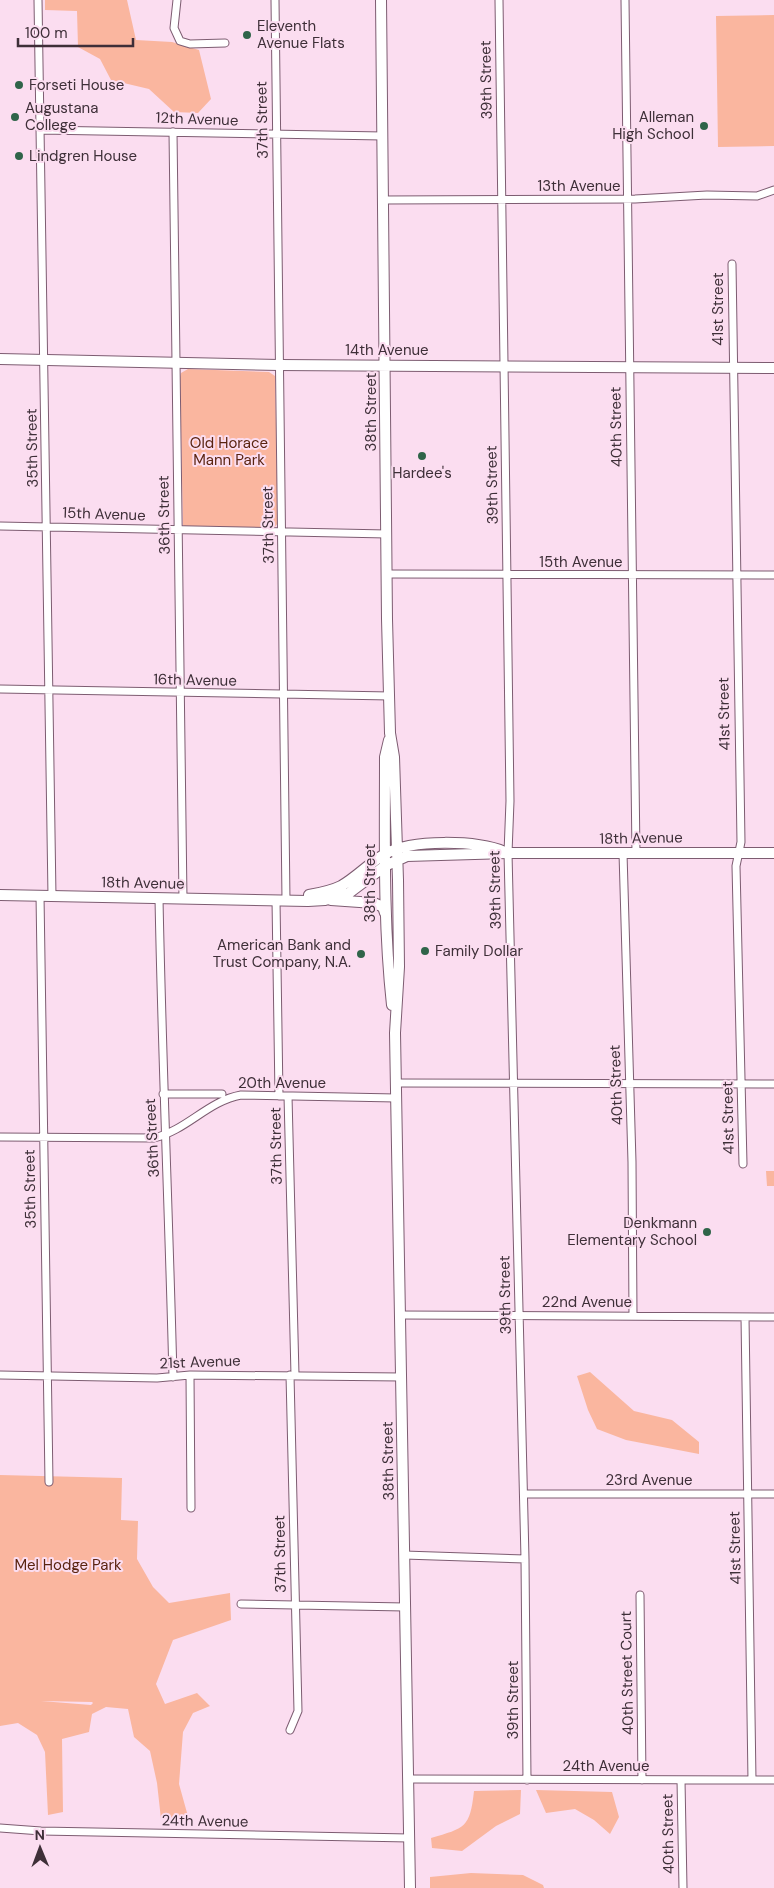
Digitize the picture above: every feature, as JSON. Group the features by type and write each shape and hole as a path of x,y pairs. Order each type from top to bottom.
{"street":[{"name":"35th Street","path":"38,0 52,896"},
{"path":"177,0 174,28 180,41 190,44 225,43"},
{"name":"37th Street","path":"275,0 283,533 279,1096"},
{"name":"38th Street","path":"381,0 390,733 394,757 398,854 399,966 395,1033 410,1888"},
{"name":"39th Street","path":"498,0 510,801 508,853 526,1559 527,1780"},
{"name":"40th Street","path":"625,0 636,854"},
{"name":"12th Avenue","path":"41,130 276,136 383,136"},
{"name":"36th Street","path":"173,132 183,899"},
{"name":"13th Avenue","path":"383,200 627,199 681,196 757,196 774,190"},
{"name":"41st Street","path":"732,264 740,852 736,866 743,1164"},
{"name":"14th Avenue","path":"0,359 279,365 774,368"},
{"name":"15th Avenue","path":"0,526 387,534"},
{"name":"15th Avenue","path":"387,574 774,575"},
{"name":"16th Avenue","path":"0,689 283,696 390,696"},
{"name":"38th Street","path":"390,733 385,757 385,913 386,954 395,1033"},
{"name":"18th Avenue","path":"0,895 325,900 349,893 398,854 415,845 466,844 493,847 508,853 774,853"},
{"name":"18th Avenue","path":"281,900 332,890 343,885 385,854 398,854"},
{"name":"40th Street","path":"623,854 633,1316"},
{"name":"35th Street","path":"40,895 49,1482"},
{"name":"36th Street","path":"159,898 163,1094 167,1135 173,1377"},
{"path":"325,900 374,903 383,907 385,913"},
{"path":"396,1083 774,1084"},
{"name":"20th Avenue","path":"163,1094 222,1094"},
{"name":"20th Avenue","path":"0,1137 147,1139 167,1135 230,1098 252,1095 396,1098"},
{"name":"37th Street","path":"288,1096 298,1711 290,1730"},
{"name":"22nd Avenue","path":"400,1316 774,1317"},
{"name":"41st Street","path":"745,1317 752,1780"},
{"path":"190,1374 190,1508"},
{"name":"21st Avenue","path":"0,1375 173,1377 190,1374 401,1377"},
{"name":"23rd Avenue","path":"524,1494 774,1494"},
{"path":"404,1555 526,1559"},
{"name":"40th Street Court","path":"640,1596 642,1780"},
{"path":"241,1604 405,1607"},
{"name":"24th Avenue","path":"408,1779 774,1780"},
{"name":"40th Street","path":"681,1780 683,1888"},
{"name":"24th Avenue","path":"0,1828 41,1832 409,1838"}],"green space":[{"path":"45,0 127,0 136,40 172,42 199,50 211,99 198,113 174,112 149,89 111,80 100,59 78,47 77,11 45,10"},
{"path":"774,15 774,146 718,147 716,16"},
{"name":"Old Horace Mann Park","path":"188,369 269,372 275,376 278,523 274,528 186,527 183,525 180,377 181,373"},
{"path":"766,1171 774,1171 774,1186 767,1186"},
{"path":"590,1372 634,1411 672,1420 699,1442 699,1454 626,1440 597,1429 588,1410 577,1376"},
{"name":"Mel Hodge Park","path":"0,1475 122,1478 121,1520 138,1521 137,1559 153,1587 169,1603 230,1593 231,1620 173,1640 156,1684 165,1704 197,1693 210,1706 193,1713 183,1732 179,1784 189,1820 161,1819 157,1783 150,1751 134,1737 128,1709 106,1707 92,1714 89,1732 62,1739 63,1812 48,1815 45,1752 37,1735 18,1723 0,1726","holes":["41,1701 92,1702 91,1705"]},
{"path":"521,1790 520,1814 496,1826 462,1851 432,1848 431,1838 452,1832 464,1825 470,1813 474,1791"},
{"path":"536,1790 612,1792 619,1817 610,1834 594,1820 575,1809 546,1813"},
{"path":"471,1873 523,1875 543,1885 544,1888 430,1888 430,1877"}],"place":[{"name":"Eleventh Avenue Flats","path":"247,35"},
{"name":"Forseti House","path":"19,85"},
{"name":"Augustana College","path":"15,117"},
{"name":"Alleman High School","path":"704,126"},
{"name":"Lindgren House","path":"19,156"},
{"name":"Hardee's","path":"422,456"},
{"name":"Family Dollar","path":"425,951"},
{"name":"American Bank and Trust Company, N.A.","path":"361,954"},
{"name":"Denkmann Elementary School","path":"707,1232"}]}
